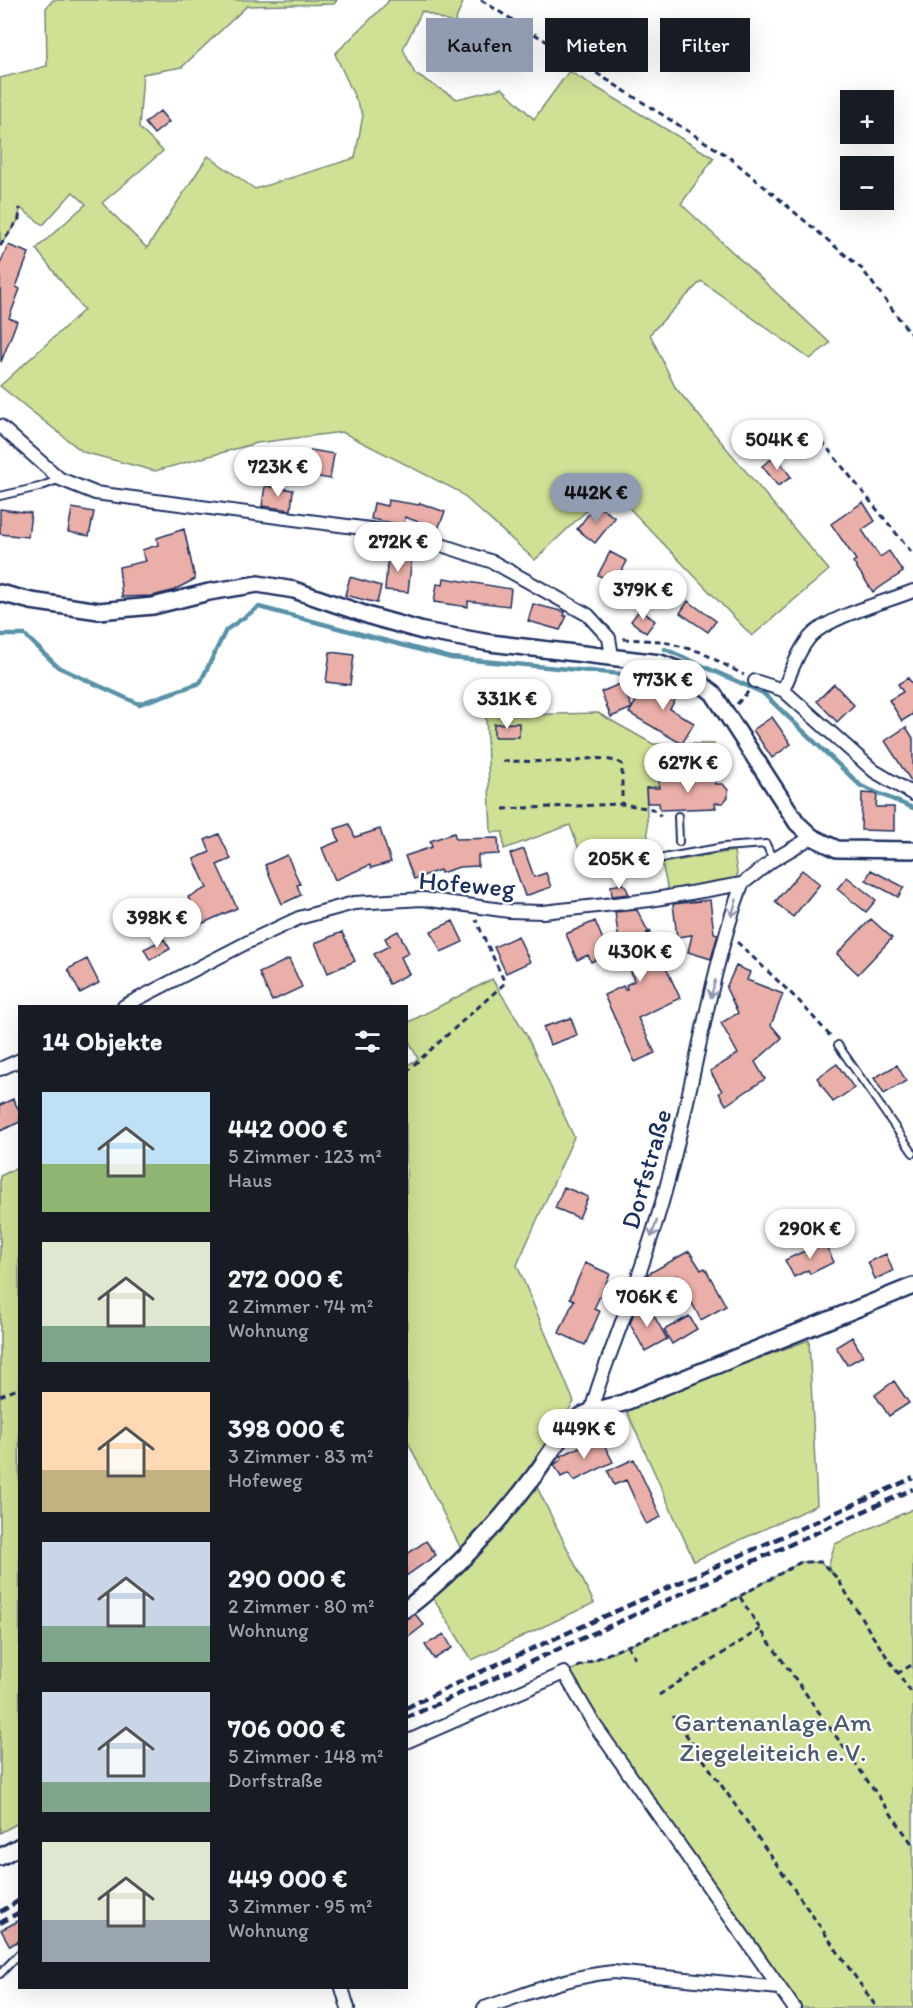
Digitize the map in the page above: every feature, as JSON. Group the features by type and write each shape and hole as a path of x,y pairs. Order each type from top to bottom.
{"street":[{"path":"0,426 60,479 95,493 408,534 493,562 588,615 609,638 612,656"},
{"path":"0,593 31,601 99,611 153,606 209,592 258,584 294,590 373,617 423,631 489,643 660,663 687,673 713,693 797,823 812,837 837,849 913,850"},
{"path":"783,690 810,637 820,629 836,620 913,591"},
{"path":"755,681 783,690 874,771 913,794"},
{"name":"Hofeweg","path":"126,1005 299,918 354,903 423,899 509,911 543,912 660,899 742,884 773,860 812,837"},
{"name":"Dorfstraße","path":"591,1412 599,1380 619,1332 658,1217 683,1129 706,1019 742,884"},
{"path":"0,1069 18,1061"},
{"path":"408,1608 429,1592 465,1558 533,1478 572,1424 591,1412 623,1403 913,1286"},
{"path":"408,1741 564,1673 594,1724 794,2008"},
{"path":"0,1857 18,1847"},
{"path":"484,2008 565,1980 587,1974 613,1972 780,1988"},
{"path":"342,1989 348,2008"}],"lane":[{"path":"0,496 39,487 60,479"},
{"path":"678,816 679,843"},
{"path":"663,858 724,847 766,844 773,860"},
{"path":"838,1045 913,1153"},
{"path":"0,1974 18,1955"}],"path":[{"path":"481,0 729,157 862,269 913,337"},
{"path":"0,246 19,219 20,208"},
{"path":"815,433 913,554"},
{"path":"609,638 661,641 701,652 755,681"},
{"path":"503,761 574,762 582,759 612,759 622,764 622,804"},
{"path":"652,809 653,803"},
{"path":"503,809 622,804 652,809 661,816"},
{"path":"408,1070 505,983 470,905"},
{"path":"646,934 655,930"},
{"path":"728,932 799,1001 838,1045"},
{"path":"0,1396 18,1389"},
{"path":"564,1673 740,1597 801,1562 821,1562 837,1578 897,1674 913,1695"},
{"path":"740,1597 760,1629 913,1845"},
{"path":"659,1695 760,1629"},
{"path":"627,1645 635,1658"},
{"path":"897,1674 913,1664"},
{"path":"673,1716 876,2008"}],"green space":[{"path":"53,0 337,0 334,4 247,6 182,67 143,74 139,128 163,151 102,203 147,248 208,156 255,189 355,158 363,115 335,54 388,0 464,0 456,18 439,18 422,11 403,49 415,74 457,99 502,88 534,119 568,72 571,72 714,158 681,204 830,343 810,359 701,281 650,334 675,387 829,570 752,636 610,488 535,560 458,491 342,432 257,443 155,471 83,452 0,386 84,310 36,249 86,204 73,192 43,225 20,208 19,219 0,246 0,78 47,66 46,8"},
{"path":"598,713 653,744 714,744 715,778 646,788 648,841 636,839 580,852 570,825 504,849 503,832 491,832 486,716"},
{"path":"734,851 738,880 668,891 662,863"},
{"path":"492,979 526,1034 574,1137 517,1265 574,1402 529,1472 462,1551 408,1442 408,1065 418,1059 408,1039 408,1022"},
{"path":"18,1167 18,1823 0,1833 0,1176"},
{"path":"809,1340 817,1505 694,1561 625,1407"},
{"path":"536,1485 594,1603 472,1660 433,1598 474,1558"},
{"name":"Gartenanlage Am Ziegeleiteich e.V.","path":"913,1509 913,2008 794,2008 564,1673 722,1606 801,1562 821,1562 834,1575 828,1566 835,1544"}],"building":[{"path":"160,111 169,122 154,134 145,123"},
{"path":"8,245 29,253 16,287 20,289 9,318 17,321 1,362 0,264"},
{"path":"311,450 334,454 330,479 307,475"},
{"path":"776,456 791,477 778,486 762,466"},
{"path":"265,486 293,490 291,510 262,506"},
{"path":"388,500 419,505 420,503 445,512 438,529 405,517 404,525 371,519 374,503 387,506"},
{"path":"863,502 875,521 862,530 880,557 889,551 903,572 873,592 853,562 856,560 831,524"},
{"path":"600,507 615,518 595,543 577,529 591,511 595,514"},
{"path":"72,508 94,512 89,536 68,532"},
{"path":"0,509 31,513 28,537 0,534"},
{"path":"184,529 195,579 172,591 152,596 122,597 119,567 146,561 142,550 158,545 157,538"},
{"path":"610,552 627,561 615,584 598,575"},
{"path":"388,555 412,557 408,592 385,590"},
{"path":"350,577 381,586 377,603 345,595"},
{"path":"444,578 511,589 509,606 468,601 468,607 434,602 437,584 443,585"},
{"path":"688,601 716,621 708,632 680,613"},
{"path":"533,604 565,612 564,616 567,616 560,630 528,621"},
{"path":"640,609 655,621 646,633 631,621"},
{"path":"330,652 354,655 350,685 326,682"},
{"path":"660,675 682,688 670,709 694,723 682,744 629,713 639,696 645,700"},
{"path":"908,678 913,685 913,714 902,721 889,700 903,692 898,684"},
{"path":"622,683 632,708 611,717 601,692"},
{"path":"834,684 854,705 837,722 817,701"},
{"path":"772,717 791,744 772,758 753,730"},
{"path":"519,723 519,737 494,737 494,724"},
{"path":"906,727 913,738 913,784 885,741"},
{"path":"715,778 715,784 723,784 728,790 728,797 723,803 715,803 716,808 660,810 659,803 647,803 646,788 659,788 659,780"},
{"path":"862,793 877,794 876,807 894,807 894,831 861,830"},
{"path":"349,824 355,837 380,829 391,862 371,868 370,865 335,880 322,848 339,841 335,829"},
{"path":"454,833 456,839 498,838 499,854 478,855 478,866 459,867 441,873 440,870 414,879 405,856 432,847 430,841"},
{"path":"219,834 231,859 217,865 237,908 201,924 188,897 207,888 194,859 210,852 205,840"},
{"path":"627,848 632,861 603,872 598,859"},
{"path":"524,849 534,877 546,873 551,887 525,896 510,854"},
{"path":"287,855 300,884 297,885 301,895 282,904 265,865"},
{"path":"802,870 820,884 793,917 775,902"},
{"path":"871,870 904,887 898,897 866,880"},
{"path":"847,877 876,900 866,912 837,889"},
{"path":"624,884 629,894 612,896 611,886"},
{"path":"710,900 714,933 718,934 711,959 688,952 692,935 677,937 673,904"},
{"path":"637,910 651,937 656,935 664,954 660,955 680,998 638,1018 655,1053 635,1062 604,995 623,986 625,990 626,985 634,981 623,948 620,949 615,912"},
{"path":"871,919 892,938 858,974 837,954"},
{"path":"453,921 463,942 441,952 431,931"},
{"path":"595,921 609,954 591,962 588,955 577,960 566,934"},
{"path":"398,931 409,953 401,957 409,974 389,984 374,954 389,946 385,938"},
{"path":"342,932 355,961 328,973 315,943"},
{"path":"518,936 530,962 506,973 494,947"},
{"path":"164,939 170,949 150,960 144,949"},
{"path":"87,959 99,983 80,993 68,969"},
{"path":"289,959 302,987 272,1001 259,973"},
{"path":"736,966 750,972 747,980 783,994 771,1025 782,1038 755,1062 765,1079 726,1105 719,1093 722,1091 710,1071 738,1054 721,1023 738,1013 726,988"},
{"path":"571,1018 577,1035 550,1045 543,1027"},
{"path":"837,1064 854,1088 833,1102 817,1078"},
{"path":"897,1065 906,1081 884,1094 874,1078"},
{"path":"13,1099 18,1108 18,1123 0,1131 0,1105"},
{"path":"564,1187 588,1197 579,1218 555,1208"},
{"path":"824,1242 834,1262 810,1274 808,1270 794,1277 785,1260"},
{"path":"689,1251 701,1270 705,1268 726,1306 701,1320 677,1275 648,1292 644,1284 648,1274"},
{"path":"886,1254 893,1271 875,1279 868,1262"},
{"path":"585,1263 610,1274 594,1309 600,1311 585,1345 559,1333 574,1300 570,1298"},
{"path":"648,1305 667,1339 645,1351 630,1324 634,1312"},
{"path":"689,1316 697,1329 672,1344 664,1330"},
{"path":"852,1337 863,1356 847,1365 836,1347"},
{"path":"894,1381 909,1403 889,1416 875,1395"},
{"path":"600,1437 613,1462 574,1481 569,1473 561,1477 554,1465 562,1459 561,1456"},
{"path":"634,1459 661,1517 646,1524 626,1480 614,1485 608,1471"},
{"path":"426,1541 436,1555 408,1575 408,1554"},
{"path":"415,1614 424,1625 408,1637 408,1619"},
{"path":"444,1634 452,1648 434,1659 425,1645"},
{"path":"18,1921 18,1941 10,1946 1,1930"}],"waterway":[{"path":"0,635 25,635 58,667 139,704 200,683 226,630 259,607 451,658 621,674"},
{"path":"665,649 763,693 861,786 913,808"}],"railway":[{"path":"408,1707 478,1673 913,1478"},
{"path":"408,1717 913,1489"},
{"path":"0,1912 18,1901"},
{"path":"0,1923 18,1913"}]}
